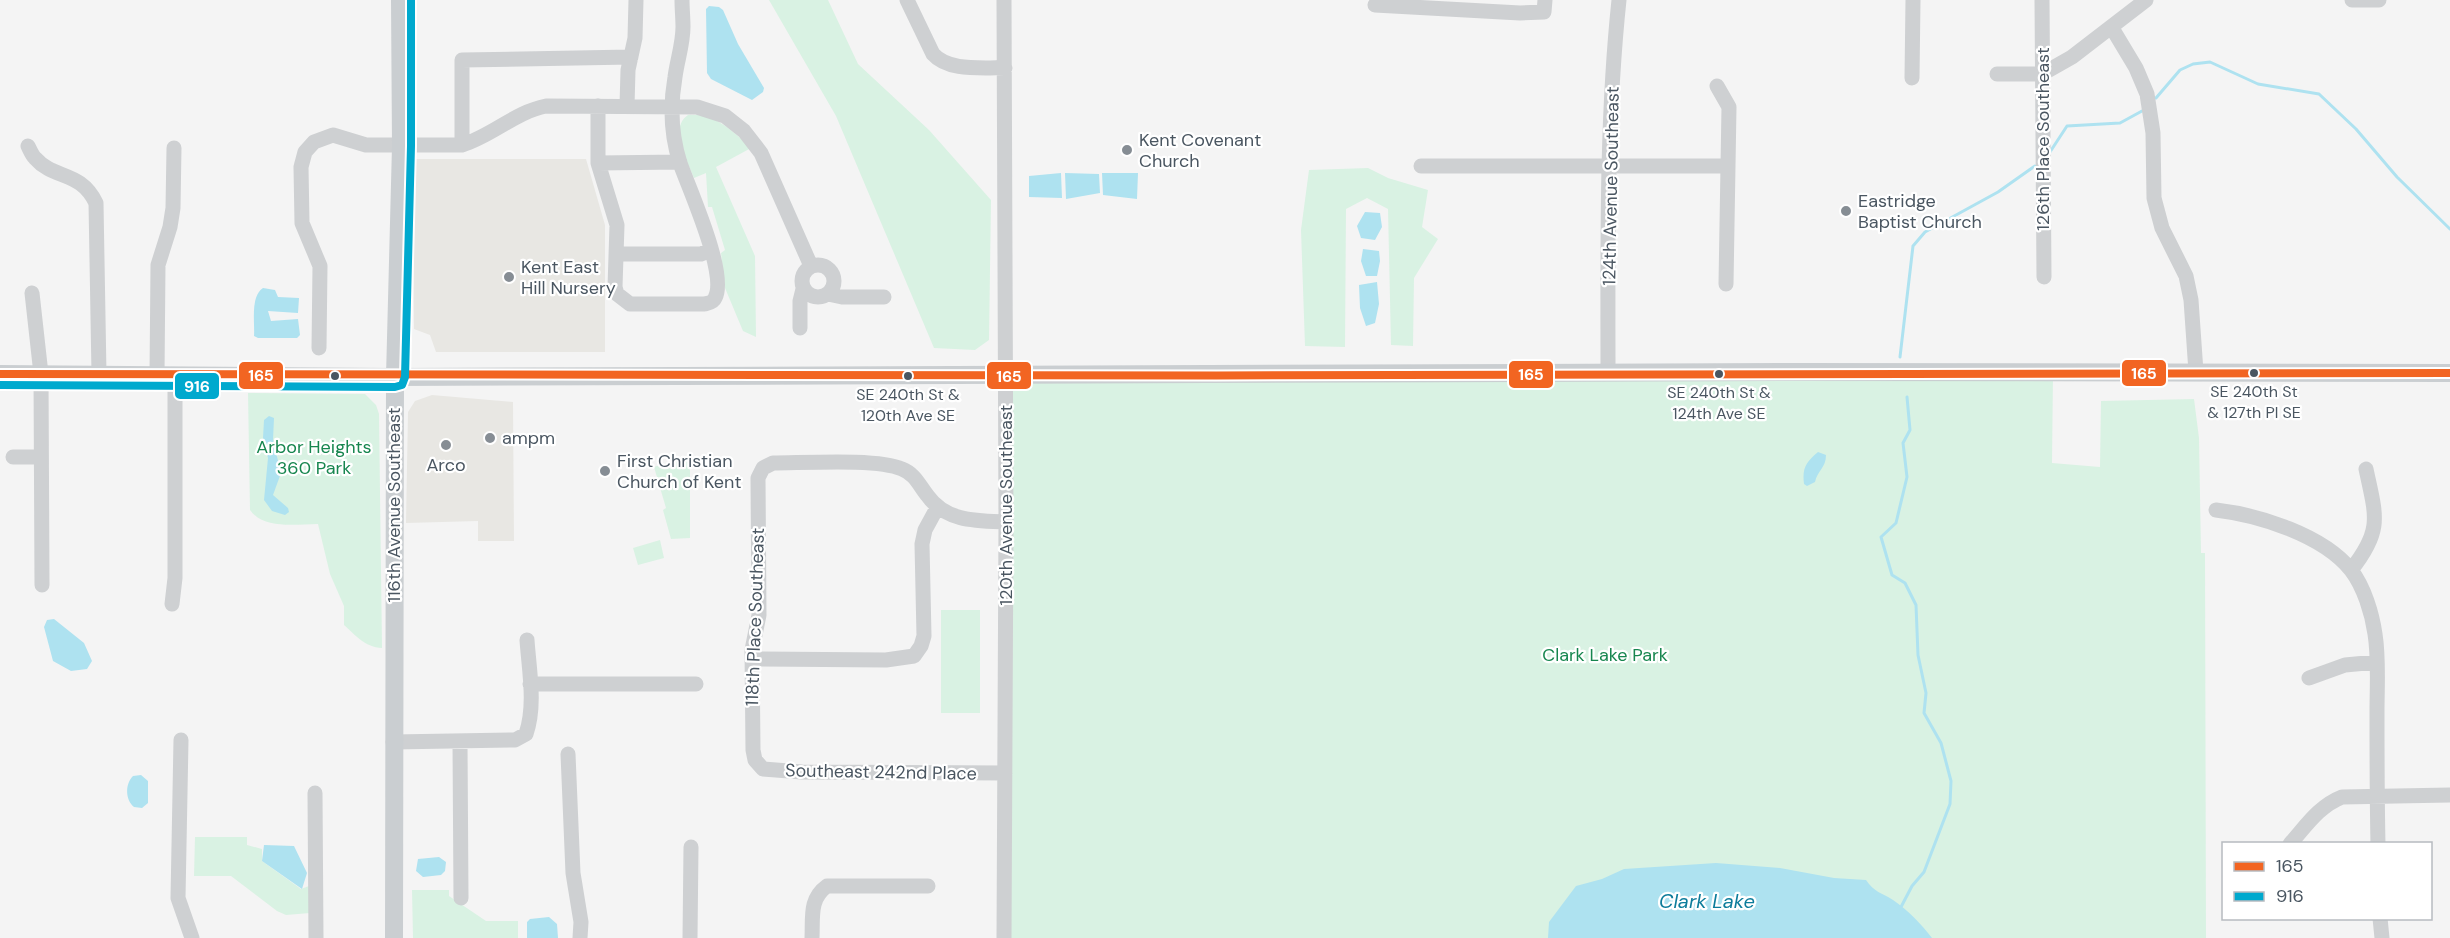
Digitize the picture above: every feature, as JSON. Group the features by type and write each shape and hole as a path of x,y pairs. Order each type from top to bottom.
{"main road":[{"name":"116th Avenue Southeast","path":"394,938 395,377 401,146 400,0"},
{"path":"0,374 395,377 2196,372 2450,374"}],"street":[{"path":"627,106 628,70 635,38 636,0"},
{"path":"598,106 598,163 617,225 615,287 622,299 630,304 704,304 715,299 717,286 711,250 673,136 672,106 683,29 682,0"},
{"path":"907,0 938,60 955,66 1005,68"},
{"name":"120th Avenue Southeast","path":"1004,0 1006,374 1004,938"},
{"name":"124th Avenue Southeast","path":"1608,373 1613,63 1619,0"},
{"path":"1912,78 1913,0"},
{"name":"126th Place Southeast","path":"2042,0 2044,278"},
{"path":"1997,74 2042,74 2072,57 2146,0"},
{"path":"2352,0 2379,0"},
{"path":"1375,5 1520,13 1544,6"},
{"path":"2112,28 2136,68 2147,94 2153,134 2154,198 2162,228 2186,276 2191,300 2196,372"},
{"path":"462,145 462,60 631,57"},
{"path":"1717,86 1729,107 1726,284"},
{"path":"319,348 320,266 302,223 301,166 305,152 314,142 333,135 366,145 462,145 475,141 533,109 546,106 672,106 697,107 713,111 725,116 744,131 761,153 811,266"},
{"path":"28,146 36,159 47,167 81,183 90,191 96,203 99,374"},
{"path":"172,604 175,578 166,375 158,265 170,227 174,148"},
{"path":"598,163 680,162"},
{"path":"1421,166 1728,166"},
{"path":"616,254 701,254 711,250"},
{"path":"800,328 802,278 811,266 822,265 830,270 834,280 828,294"},
{"path":"803,289 814,297 828,294 842,297 884,297"},
{"path":"32,293 41,374 42,585"},
{"path":"13,457 41,457"},
{"name":"118th Place Southeast","path":"760,765 755,760 753,750 752,659 753,638 759,615 758,478 763,468 773,463 888,464 911,473 937,508"},
{"path":"2351,570 2370,545 2374,529 2373,501 2366,469"},
{"path":"752,659 886,660 914,656 924,636 922,544 925,530 937,508 948,515 971,521 1006,522"},
{"path":"2216,510 2255,517 2296,532 2318,544 2351,570 2358,583 2372,618 2377,662 2378,842"},
{"path":"393,742 515,740 526,734 530,722 527,640"},
{"path":"2309,678 2345,665 2377,662"},
{"path":"530,684 696,684"},
{"path":"181,740 178,898 192,938"},
{"path":"460,742 461,898"},
{"path":"568,754 573,873 581,922 580,938"},
{"name":"Southeast 242nd Place","path":"760,765 771,771 792,772 1005,773"},
{"path":"315,793 316,938"},
{"path":"2291,842 2320,809 2342,797 2450,795"},
{"path":"690,938 691,847"},
{"path":"812,938 813,903 819,892 828,886 928,886"},
{"path":"2380,920 2382,938"}],"shaded area":[{"name":"Kent East Hill Nursery","path":"413,159 586,159 605,225 605,352 436,352 430,335 414,329"},
{"path":"432,395 513,402 514,541 478,541 478,521 406,523 408,412 415,401"}],"green space":[{"path":"769,0 828,0 858,64 929,130 991,200 989,340 975,350 934,348 836,116"},
{"path":"688,115 706,117 723,124 751,148 716,167 755,256 756,337 743,331 725,288 721,253 725,250 712,207 708,207 706,173 694,178 681,145 680,128 682,121"},
{"path":"1368,168 1388,178 1428,190 1422,227 1438,239 1414,278 1413,346 1391,345 1388,209 1367,198 1346,209 1345,347 1305,346 1301,230 1309,170"},
{"name":"Clark Lake Park","path":"1006,374 2053,374 2052,463 2100,467 2101,401 2194,399 2199,438 2201,553 2205,553 2206,938 1004,938"},
{"name":"Arbor Heights 360 Park","path":"248,393 365,394 376,405 379,414 382,648 366,643 344,625 344,606 330,574 318,524 272,523 263,521 250,510"},
{"path":"690,455 690,538 671,539 663,510 666,508 654,467"},
{"path":"660,540 664,558 638,565 633,548"},
{"path":"941,610 980,610 980,713 941,713"},
{"path":"195,837 247,837 247,845 262,849 262,861 301,889 309,886 310,913 286,915 277,911 231,876 194,876"},
{"path":"412,890 449,890 449,896 486,921 518,921 518,938 413,938"}],"water":[{"path":"709,6 723,10 738,44 764,88 763,92 752,100 711,79 707,73 706,9"},
{"path":"1061,173 1062,198 1029,197 1029,176"},
{"path":"1065,173 1099,174 1100,193 1066,199"},
{"path":"1102,173 1138,173 1137,199 1103,195"},
{"path":"1365,212 1380,213 1382,227 1375,240 1361,238 1357,226"},
{"path":"1363,249 1379,251 1377,276 1366,276 1361,261"},
{"path":"1377,282 1379,304 1375,323 1366,326 1360,308 1359,285"},
{"path":"263,288 275,290 278,297 299,298 298,313 268,311 271,321 298,319 300,335 297,338 258,338 254,336 256,297"},
{"path":"269,416 274,418 273,440 281,473 273,495 288,508 289,512 285,515 272,511 264,500 268,458 263,438 264,420"},
{"path":"1818,452 1826,455 1825,463 1815,482 1807,486 1804,484 1804,469"},
{"path":"54,619 84,643 92,661 87,669 71,671 53,661 44,627 47,620"},
{"path":"141,775 148,781 148,803 142,808 131,804 127,792 130,779"},
{"path":"264,845 294,846 307,873 302,889 262,861"},
{"path":"439,857 446,862 445,871 441,875 423,877 416,871 418,859"},
{"name":"Clark Lake","path":"1716,863 1780,868 1834,878 1866,880 1875,890 1904,908 1932,938 1548,938 1549,922 1576,886 1602,879 1624,869"},
{"path":"549,917 557,924 558,938 527,938 527,922 530,919"}],"waterway":[{"path":"2156,98 2180,70 2193,64 2210,62 2258,84 2319,94 2356,129 2397,177 2450,229"},
{"path":"2050,152 2067,126 2120,123 2142,111"},
{"path":"1900,357 1913,246 1925,232 1998,192 2035,166"},
{"path":"1901,907 1912,886 1924,872 1950,804 1951,781 1941,743 1924,713 1926,693 1918,655 1916,605 1905,583 1892,575 1881,537 1896,523 1907,477 1903,443 1910,430 1907,397"}],"transit line":[{"name":"916","path":"0,385 395,387 402,385 405,377 411,146 411,0"},
{"name":"165","path":"0,374 919,376 2450,373"}],"place":[{"name":"Kent Covenant Church","path":"1127,150"},
{"name":"Eastridge Baptist Church","path":"1846,211"},
{"name":"Kent East Hill Nursery","path":"509,277"},
{"name":"SE 240th St & 127th Pl SE","path":"2254,373"},
{"name":"SE 240th St & 124th Ave SE","path":"1719,374"},
{"name":"SE 240th St & 120th Ave SE","path":"908,376"},
{"name":"ampm","path":"490,438"},
{"name":"Arco","path":"446,445"},
{"name":"First Christian Church of Kent","path":"605,471"}]}
